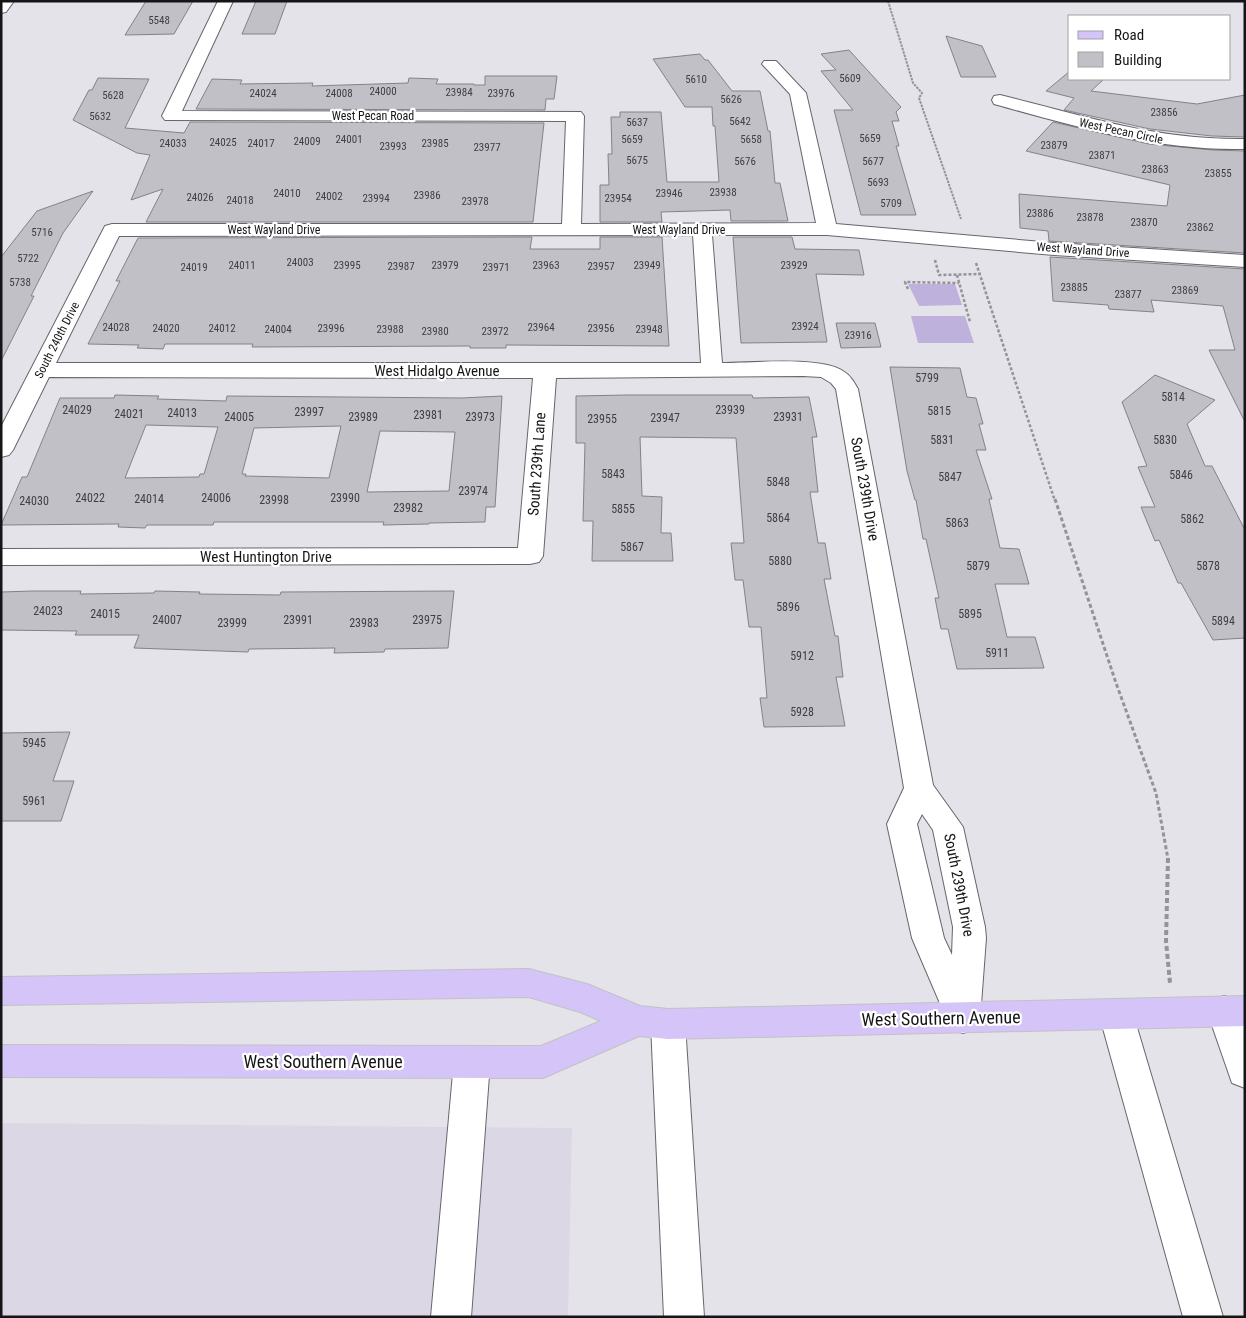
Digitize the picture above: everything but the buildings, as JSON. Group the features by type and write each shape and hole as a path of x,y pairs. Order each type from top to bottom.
{"main road":[{"name":"West Southern Avenue","path":"1,991 528,983 587,998 652,1022"},
{"name":"West Southern Avenue","path":"1,1061 543,1062 652,1022 1234,1012"}],"street":[{"path":"1,9 7,1"},
{"name":"West Pecan Road","path":"226,1 171,116 575,116 571,230"},
{"path":"770,64 798,93 827,229"},
{"name":"West Pecan Circle","path":"1000,100 1087,125 1161,140 1198,144 1245,144"},
{"name":"West Wayland Drive","path":"112,230 827,229 1007,245 1245,261"},
{"name":"South 240th Drive","path":"1,450 112,230"},
{"path":"702,230 712,371"},
{"name":"West Hidalgo Avenue","path":"42,370 712,371 803,369 832,373"},
{"name":"South 239th Lane","path":"530,556 545,371"},
{"name":"South 239th Drive","path":"832,373 842,380 847,389 919,788 948,827 969,927 970,938 963,1018"},
{"name":"West Huntington Drive","path":"1,557 530,556"},
{"path":"919,788 902,824 928,938 963,1018"},
{"path":"1234,1012 1245,1072"},
{"path":"1116,1014 1203,1317"},
{"path":"652,1022 684,1317"},
{"path":"451,1317 472,1062"}],"path":[{"path":"888,1 913,83 922,94 919,98 978,242 979,274 1116,683 1156,793 1168,858 1166,941 1172,1013"},
{"path":"939,275 979,274"},
{"path":"957,275 970,322"},
{"path":"908,289 905,282 959,282"}],"shaded area":[{"path":"908,284 955,284 962,305 919,306"},
{"path":"911,316 965,316 974,343 918,343"},
{"path":"1,1123 572,1128 568,1317 1,1317"}]}
